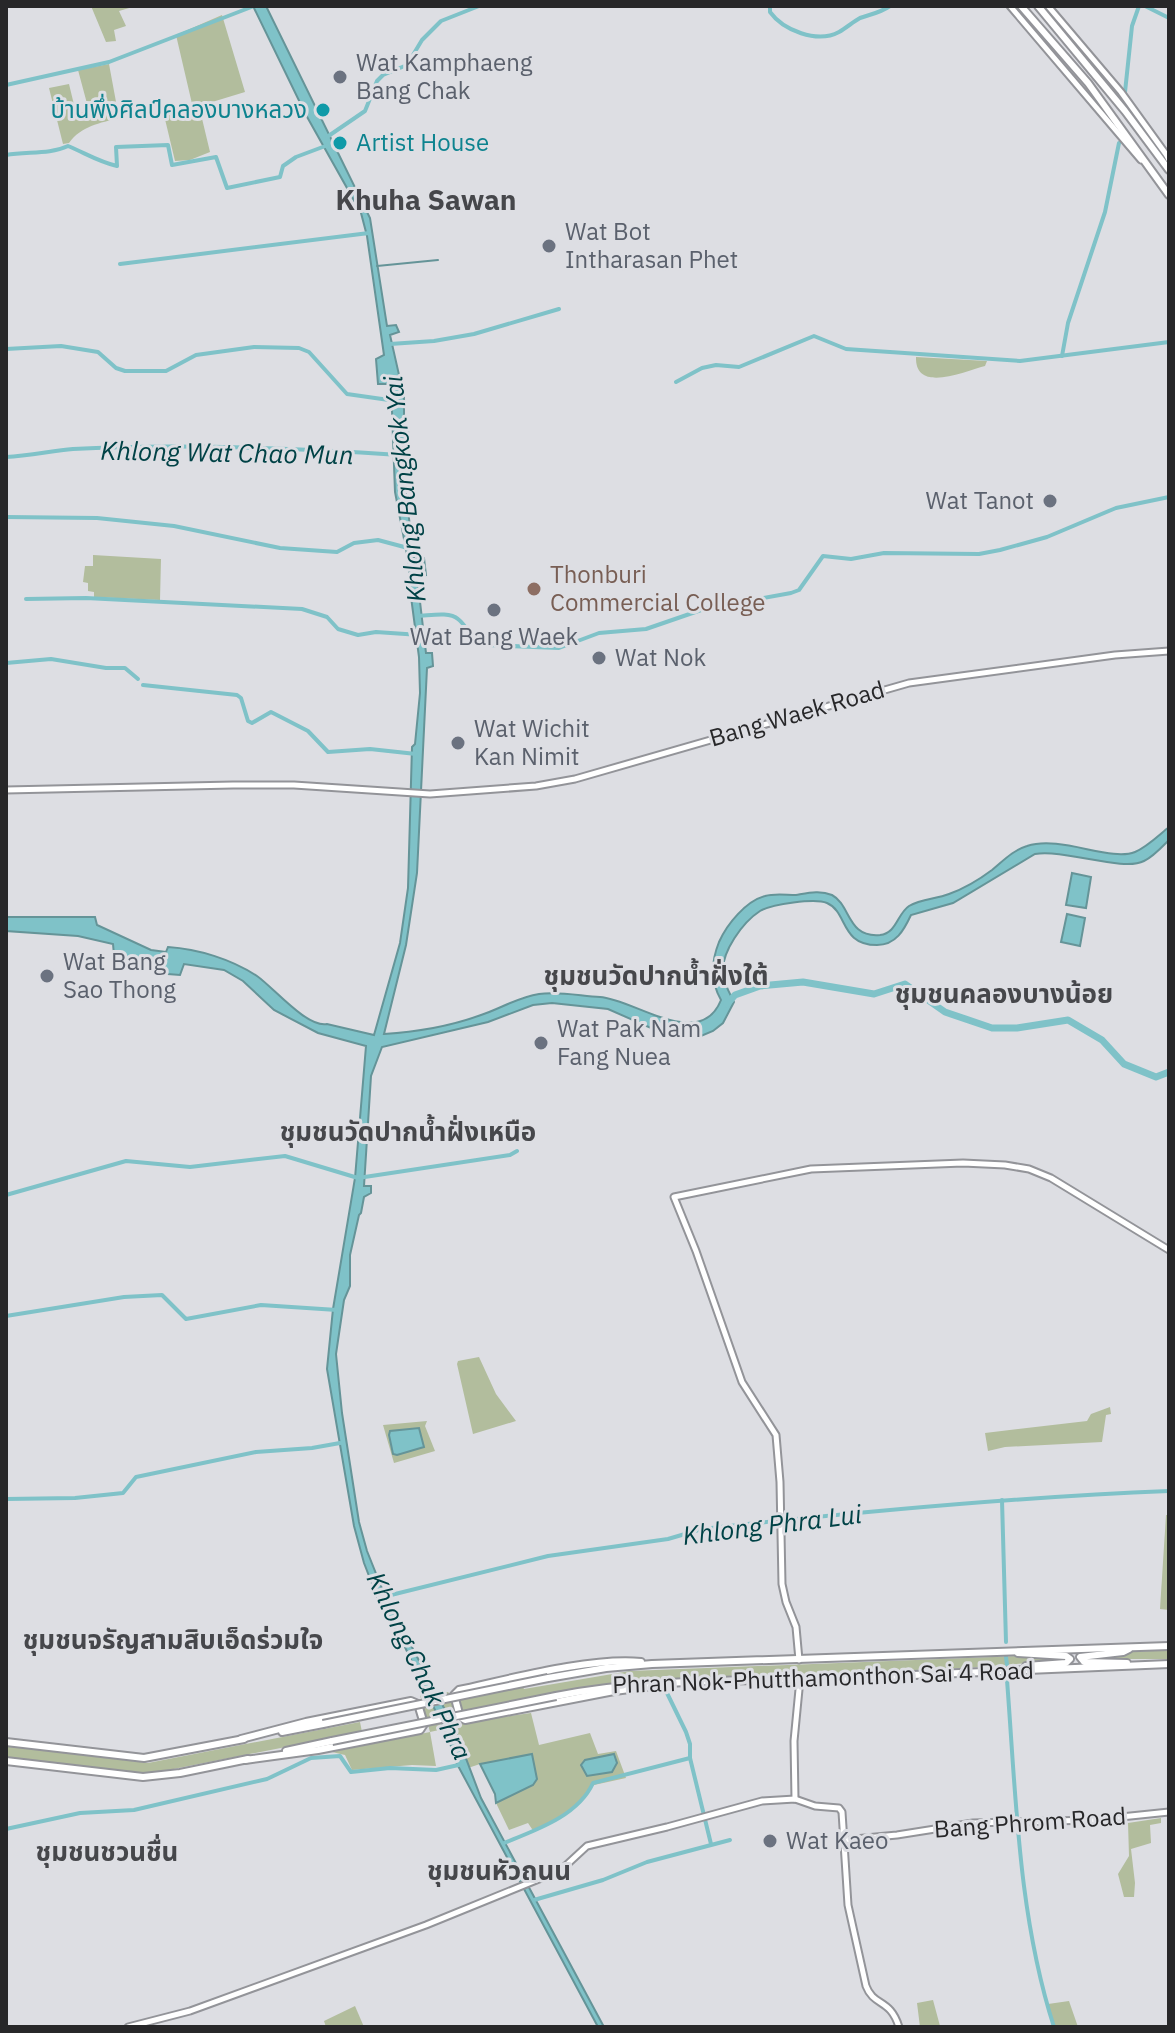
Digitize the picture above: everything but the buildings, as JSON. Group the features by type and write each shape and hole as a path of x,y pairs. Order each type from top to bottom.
{"main road":[{"path":"1021,6 1088,83 1169,195"},
{"path":"1038,6 1125,111 1169,170"},
{"name":"Phran Nok-Phutthamonthon Sai 4 Road","path":"6,1742 144,1758 606,1668 1169,1646"},
{"path":"1132,1647 1123,1652 1081,1656 1080,1659 1084,1662 1120,1661 1134,1665"},
{"path":"1010,1651 1023,1655 1066,1656 1070,1659 1066,1663 1030,1665 1016,1670"},
{"path":"652,1664 623,1661 596,1664 462,1689 454,1695 460,1717 465,1720 668,1684"},
{"name":"Phran Nok-Phutthamonthon Sai 4 Road","path":"6,1761 143,1777 245,1760 620,1685 1169,1664"},
{"path":"241,1739 306,1722 411,1701 418,1704 423,1721 420,1730 318,1750 245,1760"}],"street":[{"path":"1010,6 1135,155 1149,166"},
{"path":"1048,6 1121,92 1168,157"},
{"name":"Bang Waek Road","path":"6,790 294,785 430,794 536,786 575,779 909,683 1089,658 1169,651"},
{"path":"799,1660 796,1627 783,1590 776,1435 742,1382 674,1197 817,1168 963,1163 1005,1165 1029,1169 1051,1178 1169,1250"},
{"path":"795,1799 794,1741 800,1679"},
{"path":"128,2027 190,2011 305,1971 561,1870 587,1846 762,1801 795,1799 815,1806 839,1808 843,1815 848,1905 866,1986 871,1996 893,2011 899,2027"},
{"name":"Bang Phrom Road","path":"844,1840 902,1835 959,1824 1090,1820 1169,1812"}],"green space":[{"path":"91,6 136,6 119,11 126,26 114,30 116,41 106,42"},
{"path":"222,15 245,92 199,106 210,152 190,160 175,161 164,115 193,108 176,35"},
{"path":"109,64 119,118 91,126 69,143 63,144 49,88 69,84 76,113 89,111 78,70"},
{"path":"916,357 987,361 985,366 966,372 932,377 924,375 918,368"},
{"path":"93,555 161,559 160,600 94,597 94,592 88,591 88,583 83,582 85,566 93,566"},
{"path":"479,1357 496,1394 516,1421 473,1434 457,1364 458,1361"},
{"path":"1110,1407 1111,1414 1106,1415 1102,1442 1005,1447 988,1451 985,1433 1087,1421 1091,1414"},
{"path":"427,1421 425,1426 435,1451 394,1463 383,1425"},
{"path":"1166,1515 1169,1515 1169,1610 1160,1609"},
{"path":"1169,1650 1169,1659 1084,1659 1130,1652"},
{"path":"1019,1656 1066,1657 1067,1660 968,1668 645,1680 529,1698 530,1706 460,1719 461,1723 531,1713 539,1745 590,1733 598,1754 616,1751 626,1778 594,1785 570,1812 534,1832 528,1823 509,1830 496,1803 533,1785 537,1779 480,1764 468,1768 453,1727 430,1732 420,1695 450,1694 520,1681 524,1689 630,1671"},
{"path":"360,1722 362,1732 148,1774 6,1757 6,1746 148,1763"},
{"path":"430,1732 436,1766 352,1770 345,1755 332,1752"},
{"path":"1161,1818 1161,1823 1150,1825 1151,1843 1131,1849 1134,1897 1124,1897 1118,1874 1129,1856 1128,1823"},
{"path":"933,2000 940,2026 953,2027 920,2027 917,2003"},
{"path":"1069,2001 1078,2027 1055,2027 1048,2004"},
{"path":"355,2006 364,2027 326,2027 324,2021"}],"water":[{"path":"253,6 266,6 370,218 387,326 396,325 399,332 390,335 404,397 404,425 408,426 409,479 404,478 414,559 424,558 426,575 417,576 426,653 432,653 433,666 427,668 417,873 406,945 384,1034 458,1022 546,993 600,997 665,1019 698,1022 711,1015 721,1000 713,971 719,942 738,914 765,896 828,893 838,900 861,931 869,935 886,934 909,906 966,887 1012,853 1027,846 1055,844 1125,854 1144,847 1169,827 1169,840 1151,857 1135,864 1035,854 953,903 911,915 898,936 884,944 865,944 857,940 834,907 827,903 794,902 760,911 740,930 729,947 723,965 723,977 734,1002 723,1023 701,1036 660,1032 608,1009 552,1003 533,1005 488,1022 382,1047 371,1076 364,1186 371,1186 371,1193 364,1197 350,1255 350,1286 344,1300 336,1354 359,1522 385,1596 454,1727 481,1798 604,2027 598,2027 456,1762 448,1737 402,1641 378,1599 354,1526 327,1369 333,1309 355,1178 366,1046 318,1033 274,1010 243,981 224,970 184,964 180,975 155,973 155,966 114,955 113,944 78,936 6,931 6,917 95,917 97,925 151,950 166,952 168,947 179,948 225,960 247,970 291,1006 319,1024 374,1035 400,943 408,888 412,747 415,744 420,693 409,565 395,492 391,384 378,384 376,359 384,355 361,213 306,115"},
{"path":"1072,873 1091,877 1086,908 1066,905"},
{"path":"1067,914 1085,918 1080,946 1061,942"},
{"path":"419,1428 424,1447 393,1454 390,1431"},
{"path":"532,1754 537,1779 533,1785 496,1803 495,1794 480,1764"},
{"path":"614,1754 617,1763 612,1772 587,1776 581,1765 585,1760"}],"waterway":[{"path":"6,85 109,62 254,6"},
{"path":"327,137 365,111 377,81 383,75 407,65 422,40 441,21 479,6"},
{"path":"770,6 770,12 776,19 811,36 839,32 860,18 890,6"},
{"path":"1125,92 1132,26 1139,6"},
{"path":"1145,6 1169,18"},
{"path":"1062,356 1068,323 1105,212 1119,143"},
{"path":"6,155 53,151 68,146 117,166 116,147 168,145 172,165 216,157 227,188 280,177 283,166 296,157 328,145"},
{"path":"120,264 369,233"},
{"path":"377,266 438,260"},
{"path":"390,344 474,334 559,309"},
{"path":"676,382 702,368 716,365 739,367 814,336 846,349 1020,361 1169,342"},
{"name":"Khlong Bangkok Yai","path":"6,349 61,346 98,352 116,368 125,371 166,371 196,355 254,347 299,348 309,352 347,394 396,401"},
{"name":"Khlong Wat Chao Mun","path":"6,457 73,449 154,446 277,448 399,455"},
{"path":"417,616 454,617 477,641 487,645 559,648 599,633 646,629 707,608 791,593 799,590 823,556 851,559 884,553 979,554 1047,537 1116,508 1169,497"},
{"name":"Khlong Bangkok Yai","path":"6,517 97,518 174,526 280,548 337,552 354,543 378,540 408,548"},
{"path":"26,599 86,598 302,609 327,617 338,629 358,635 376,632 420,635"},
{"path":"6,663 51,659 125,668 138,679"},
{"path":"143,685 237,695 241,698 248,721 252,723 271,712 308,731 328,752 370,749 416,754"},
{"path":"727,1004 735,995 760,986 803,982 874,994 905,984 945,1012 992,1028 1017,1028 1068,1020 1102,1040 1124,1064 1156,1077 1169,1072"},
{"path":"6,1195 126,1161 190,1167 285,1156 358,1178 510,1155 517,1151"},
{"path":"6,1316 124,1297 162,1295 186,1319 261,1305 337,1310"},
{"path":"6,1499 75,1498 123,1493 136,1477 256,1452 340,1443"},
{"name":"Khlong Phra Lui","path":"383,1597 548,1556 668,1539 702,1529 935,1506 1169,1491"},
{"path":"1002,1500 1006,1642"},
{"path":"1006,1657 1007,1665"},
{"path":"1007,1680 1020,1855 1033,1942 1054,2027"},
{"path":"667,1693 690,1744 690,1758 711,1844"},
{"name":"Khlong Chak Phra","path":"6,1829 80,1813 134,1810 267,1779 311,1758 340,1756 351,1772 390,1768 436,1770 463,1764"},
{"path":"504,1843 567,1813 586,1795 593,1783 690,1758"},
{"path":"534,1900 603,1880 647,1862 730,1840"}],"place":[{"name":"Wat Kamphaeng Bang Chak","path":"340,77"},
{"name":"บ้านพึ่งศิลป์คลองบางหลวง","path":"323,110"},
{"name":"Artist House","path":"340,143"},
{"name":"Wat Bot Intharasan Phet","path":"549,246"},
{"name":"Wat Tanot","path":"1050,501"},
{"name":"Thonburi Commercial College","path":"534,589"},
{"name":"Wat Bang Waek","path":"494,610"},
{"name":"Wat Nok","path":"599,658"},
{"name":"Wat Wichit Kan Nimit","path":"458,743"},
{"name":"Wat Bang Sao Thong","path":"47,976"},
{"name":"Wat Pak Nam Fang Nuea","path":"541,1043"},
{"name":"Wat Kaeo","path":"770,1841"}],"district":[{"name":"Khuha Sawan","path":"426,200"},
{"name":"ชุมชนวัดปากน้ำฝั่งใต้","path":"656,976"},
{"name":"ชุมชนคลองบางน้อย","path":"1004,994"},
{"name":"ชุมชนวัดปากน้ำฝั่งเหนือ","path":"408,1132"},
{"name":"ชุมชนจรัญสามสิบเอ็ดร่วมใจ","path":"173,1640"},
{"name":"ชุมชนชวนชื่น","path":"107,1852"},
{"name":"ชุมชนหัวถนน","path":"499,1871"}]}
